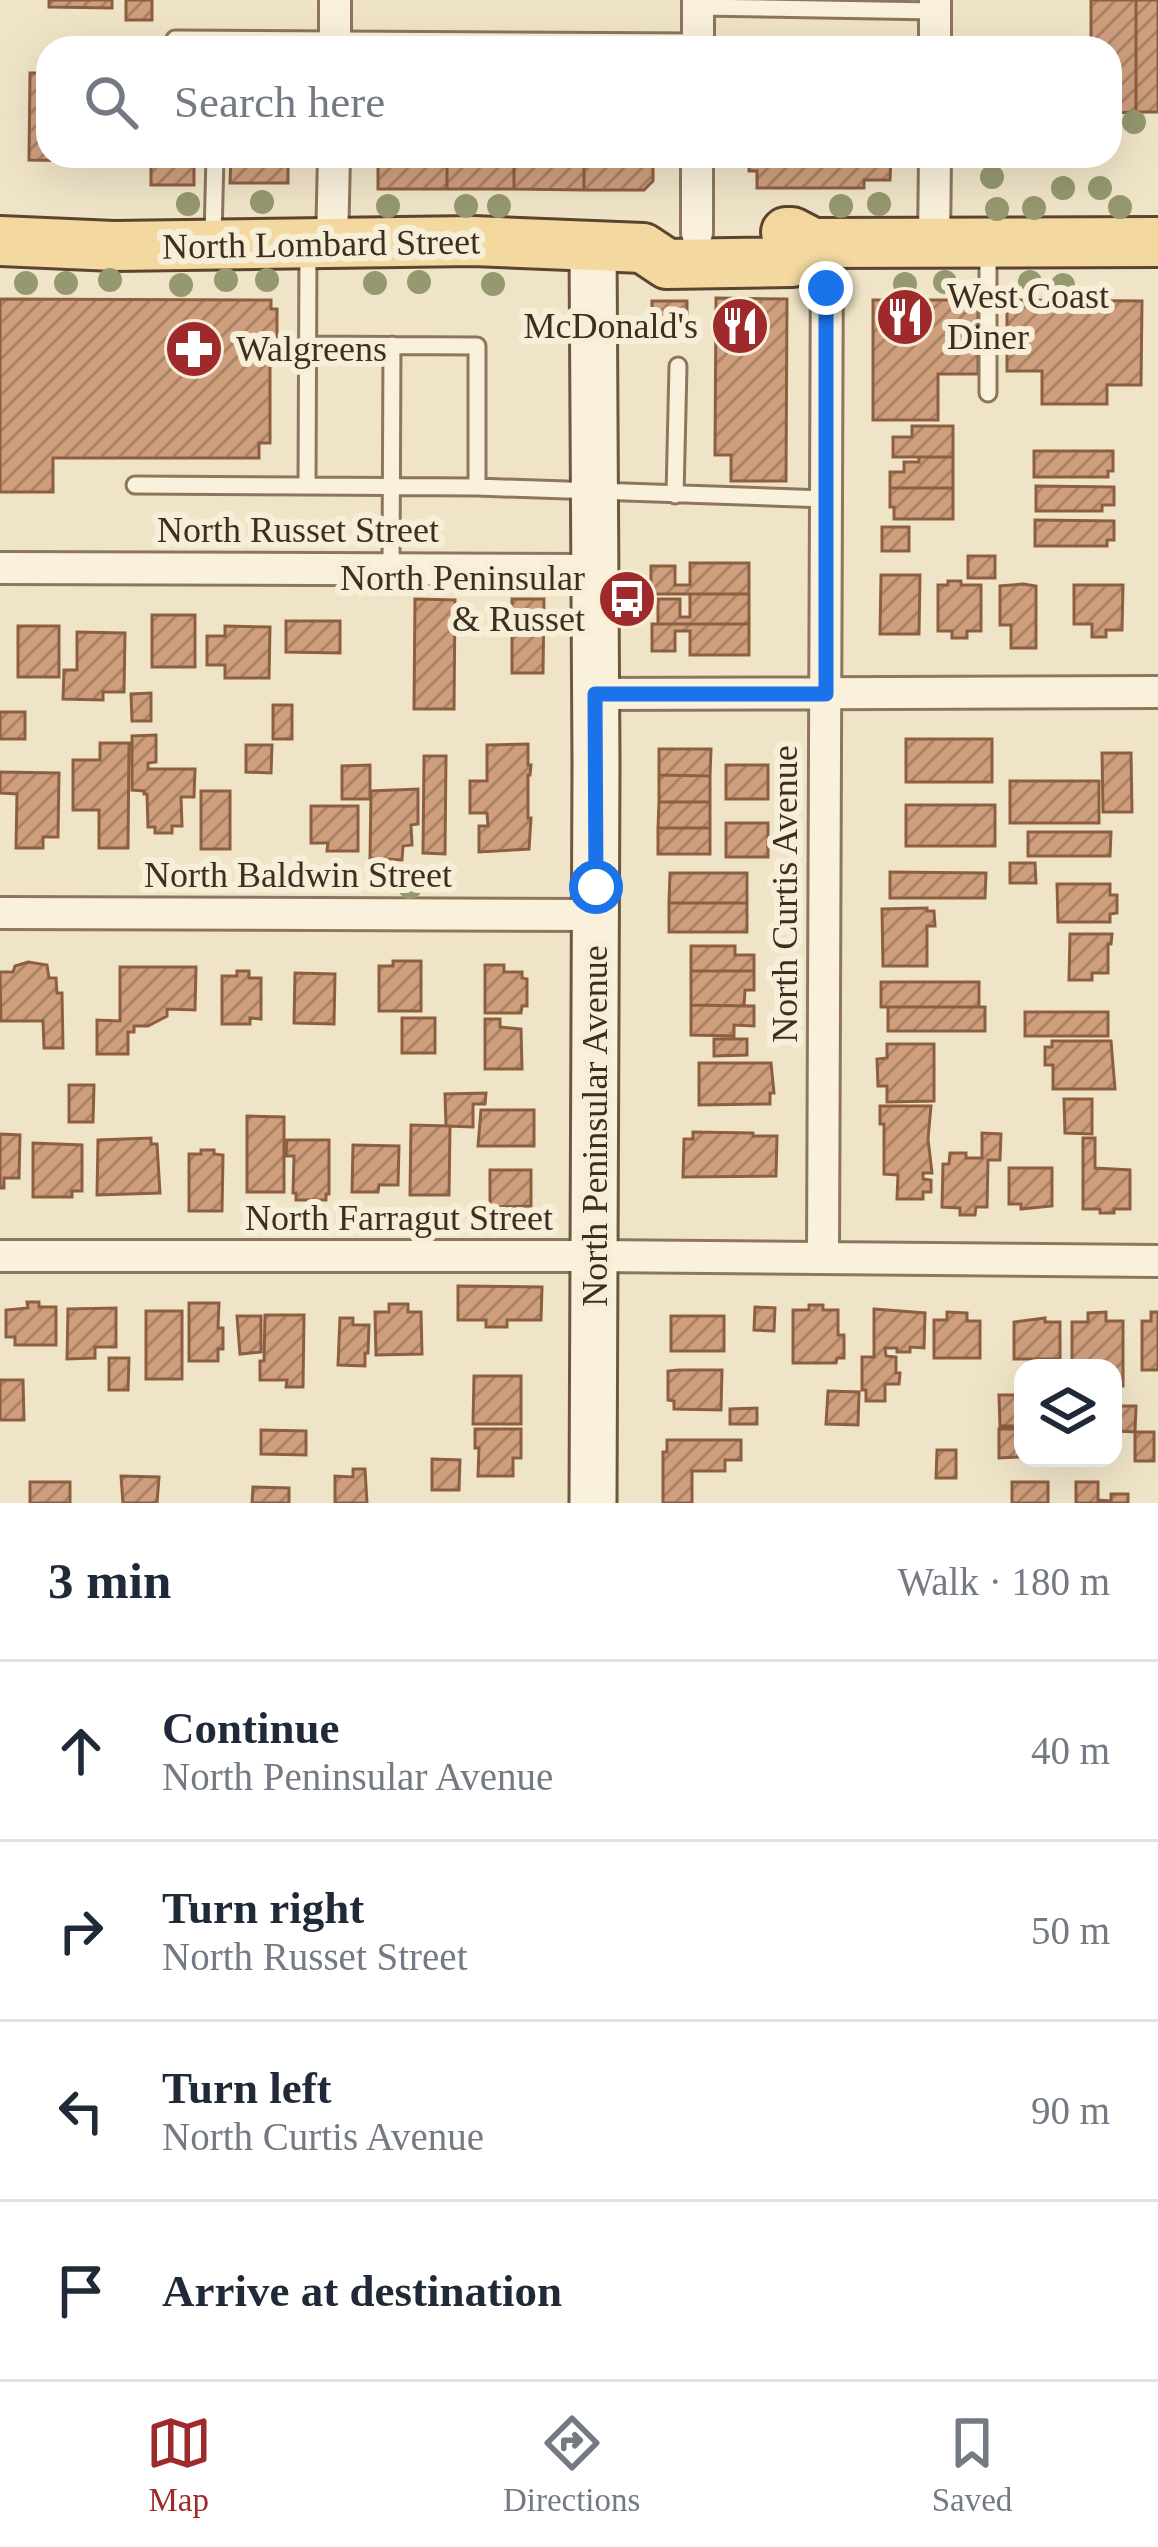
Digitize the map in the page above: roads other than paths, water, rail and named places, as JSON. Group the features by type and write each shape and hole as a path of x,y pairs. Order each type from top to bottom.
{"main road":[{"name":"North Lombard Street","path":"643,248 665,232 792,232 820,243 1158,242"},
{"name":"North Lombard Street","path":"0,241 114,246 473,241 593,245 643,248 667,264 792,262 820,243"}],"street":[{"path":"335,0 335,36"},
{"path":"698,4 698,36"},
{"path":"935,5 935,36"},
{"path":"320,244 332,168"},
{"path":"697,168 697,233"},
{"path":"934,168 934,243"},
{"name":"North Curtis Avenue","path":"820,243 826,499 823,1258"},
{"name":"North Peninsular Avenue","path":"593,245 593,1503"},
{"name":"North Russet Street","path":"0,568 595,570"},
{"path":"595,694 1158,692"},
{"name":"North Baldwin Street","path":"0,914 596,915"},
{"name":"North Farragut Street","path":"0,1256 1158,1261"}],"lane":[{"path":"698,4 935,5"},
{"path":"213,246 215,168"},
{"path":"988,243 988,393"},
{"path":"307,486 308,345 320,244"},
{"path":"308,345 477,346 477,487"},
{"path":"391,569 392,345"},
{"path":"675,496 678,366"},
{"path":"135,485 477,487 826,499"}],"place":[{"name":"West Coast Diner","path":"905,317"},
{"name":"McDonald's","path":"740,326"},
{"name":"Walgreens","path":"194,349"},
{"name":"North Peninsular & Russet","path":"627,599"}]}
